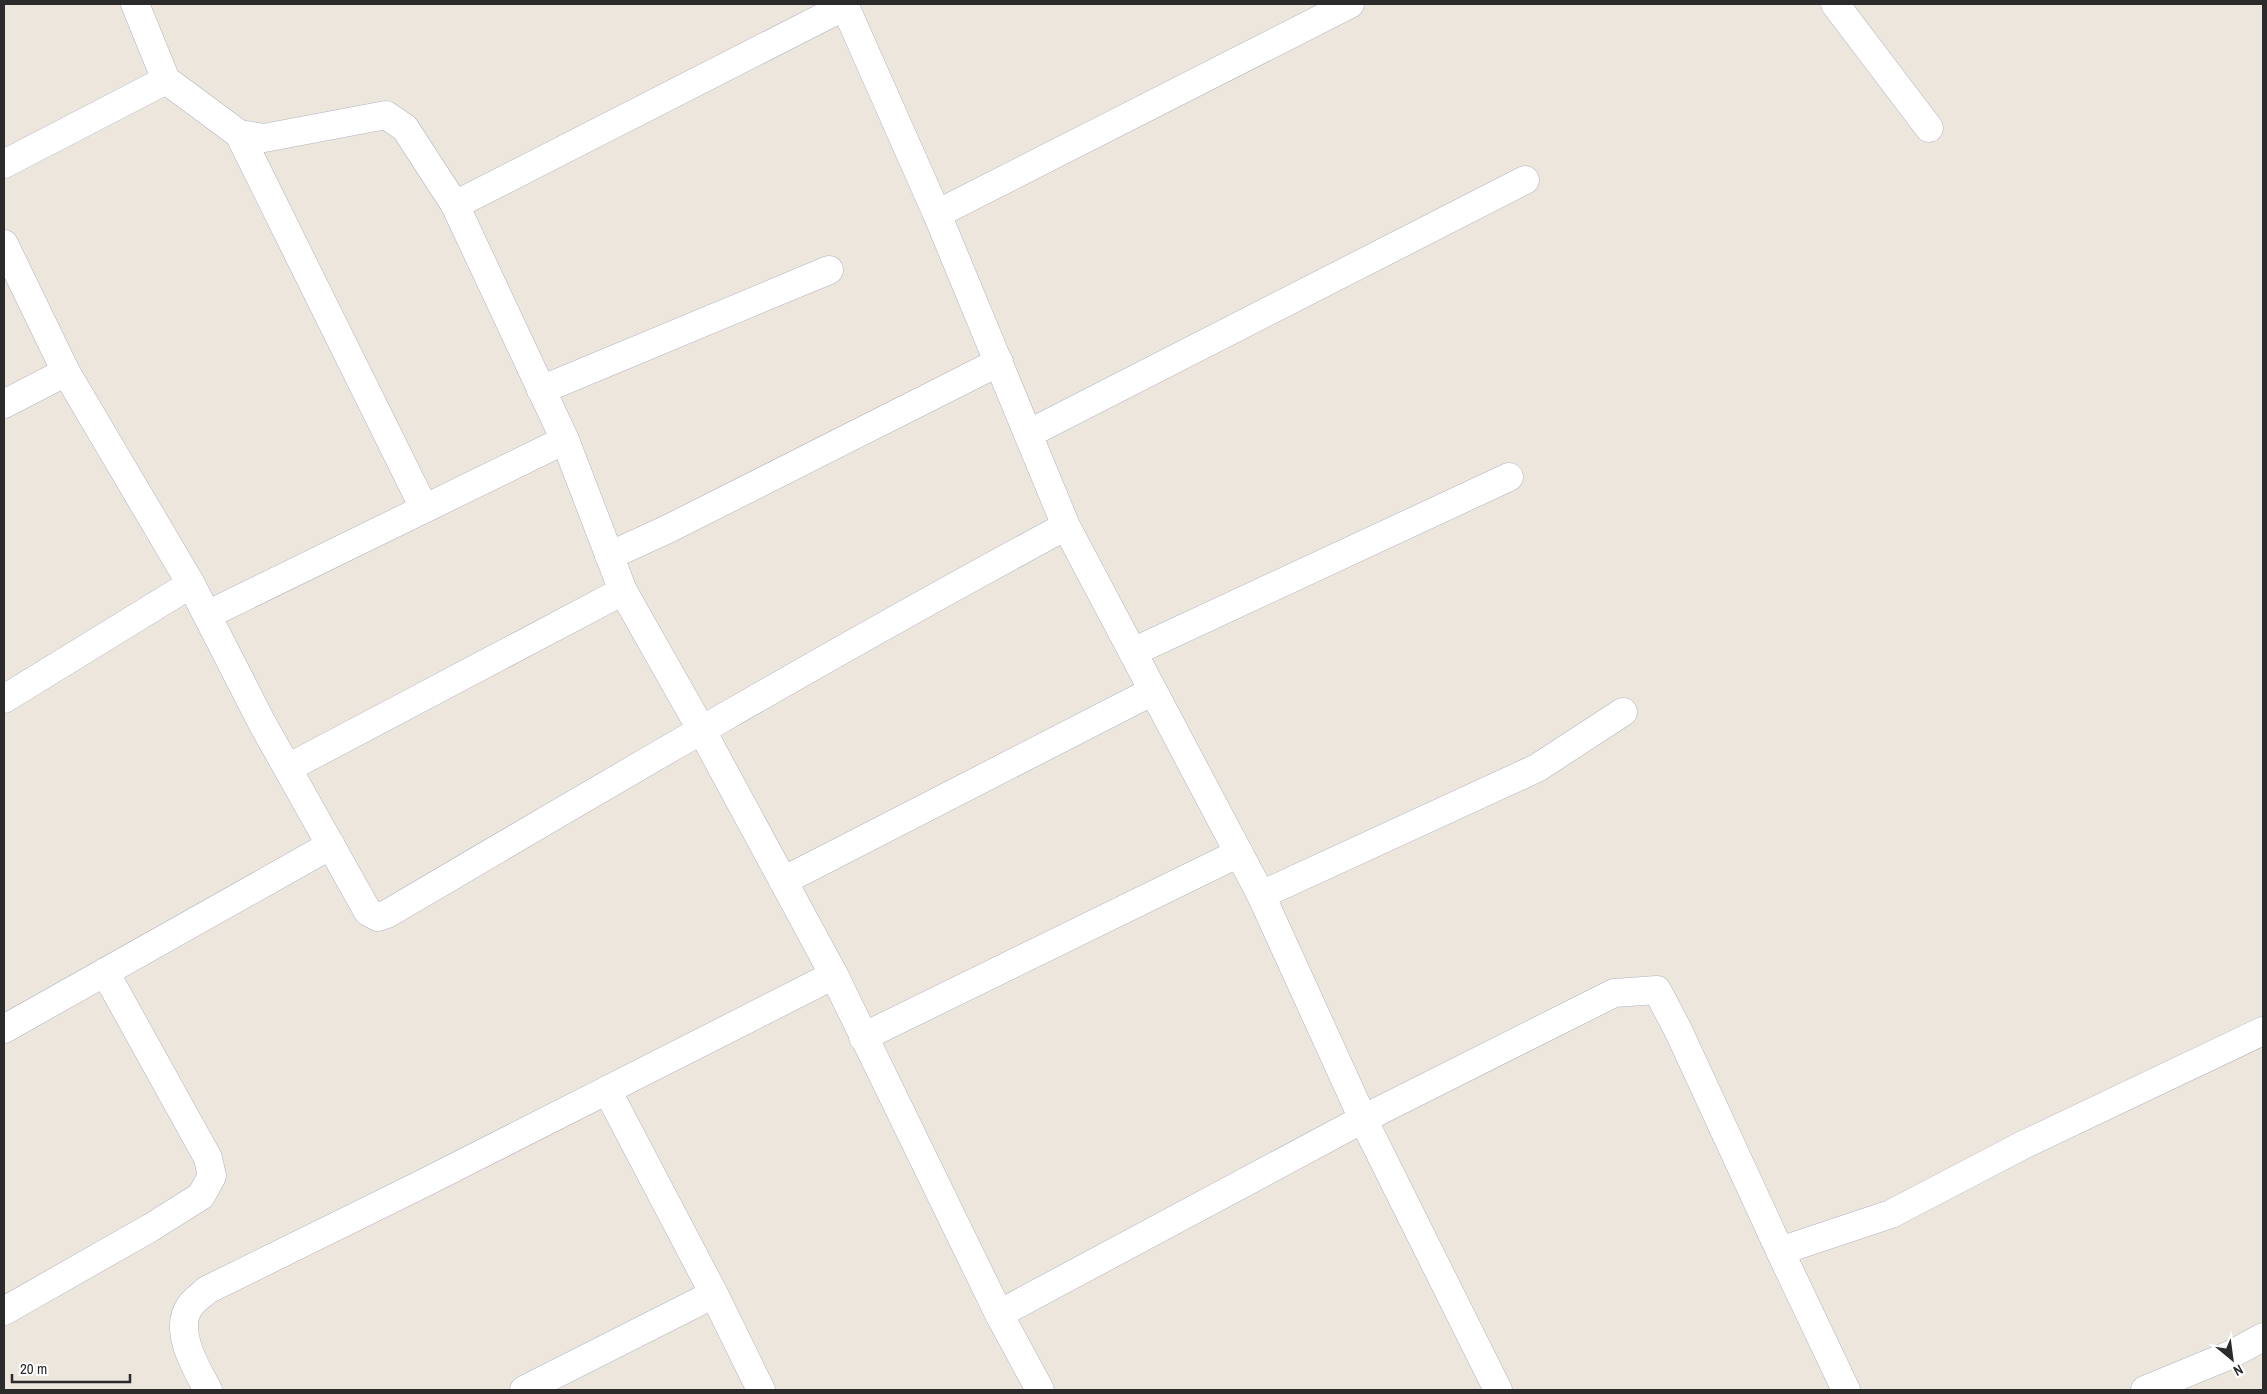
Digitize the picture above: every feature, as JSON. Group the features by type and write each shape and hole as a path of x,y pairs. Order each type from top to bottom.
{"street":[{"path":"135,4 166,80 239,134 424,508"},
{"path":"937,214 1350,4"},
{"path":"1835,4 1929,128"},
{"path":"455,205 844,5 937,214 1066,526 1261,895 1363,1119 1498,1390"},
{"path":"4,164 166,80"},
{"path":"239,134 264,138 386,115 405,128 455,205 565,440 623,592 701,729 834,975 998,1314 1040,1390"},
{"path":"1028,434 1525,180"},
{"path":"4,244 66,372 190,584 261,721 368,912 378,917 387,914 701,729 755,701 1066,526"},
{"path":"541,390 829,270"},
{"path":"609,556 668,529 998,362"},
{"path":"4,404 66,372"},
{"path":"207,615 565,440"},
{"path":"1133,652 1509,477"},
{"path":"4,699 190,584"},
{"path":"288,768 623,592"},
{"path":"783,881 1153,691"},
{"path":"1261,895 1537,768 1623,712"},
{"path":"4,1029 331,844"},
{"path":"863,1036 1239,854"},
{"path":"4,1311 150,1228 201,1196 212,1176 208,1158 105,972"},
{"path":"208,1390 193,1362 183,1330 189,1306 207,1290 834,975"},
{"path":"998,1314 1363,1119 1614,993 1657,990 1678,1030 1846,1390"},
{"path":"1780,1251 1891,1214 2023,1145 2263,1031"},
{"path":"607,1090 714,1294 761,1390"},
{"path":"524,1390 714,1294"},
{"path":"2145,1390 2230,1355 2263,1337"}]}
